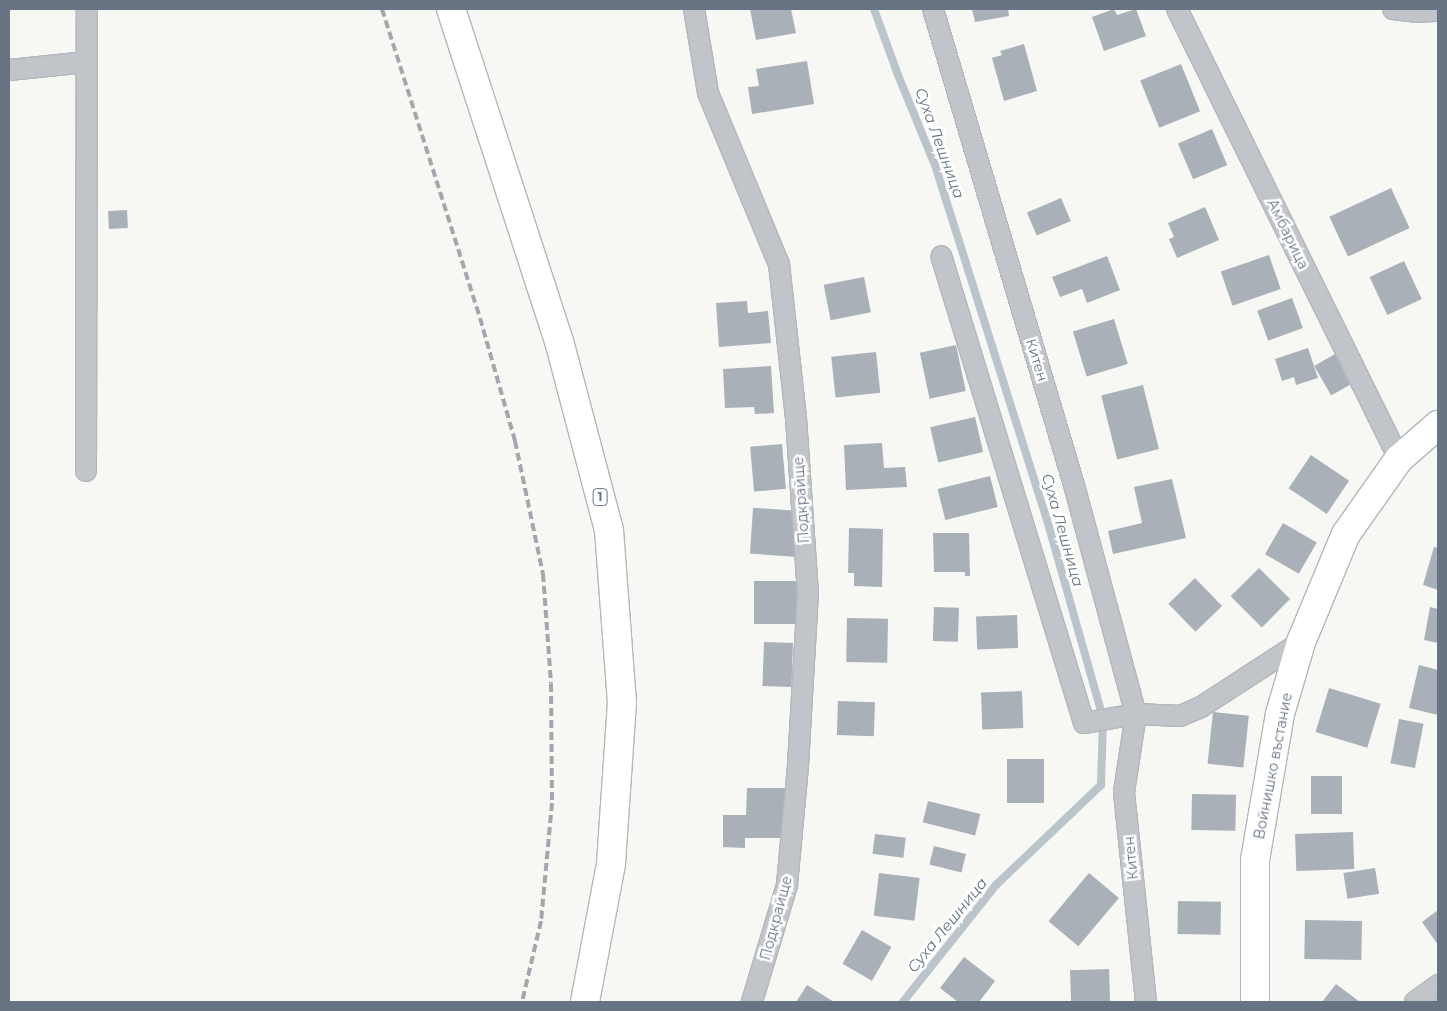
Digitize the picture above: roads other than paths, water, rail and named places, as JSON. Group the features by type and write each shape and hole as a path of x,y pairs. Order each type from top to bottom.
{"main road":[{"name":"1","path":"451,9 559,341 609,530 622,702 611,864 585,1002"},
{"name":"Войнишко въстание","path":"1255,1002 1255,860 1280,714 1301,642 1346,534 1399,459 1438,425"}],"street":[{"path":"86,471 87,9"},
{"name":"Подкрайще","path":"694,9 708,92 779,264 796,418 808,592 798,766 787,885 752,1002"},
{"name":"Китен","path":"933,9 1074,485 1136,714 1124,792 1146,1002"},
{"name":"Амбарица","path":"1177,9 1399,459"},
{"path":"1393,9 1416,12 1438,11"},
{"path":"9,70 87,62"},
{"path":"941,256 1084,723 1136,714 1180,716 1200,707 1301,642"},
{"path":"1415,1002 1438,985"}],"waterway":[{"name":"Суха Лешница","path":"874,9 898,75 935,165 1047,520 1103,718 1101,785 996,885 903,1002"}],"railway":[{"path":"382,9 480,318 515,441 543,574 551,684 552,803 541,921 522,1002"}]}
